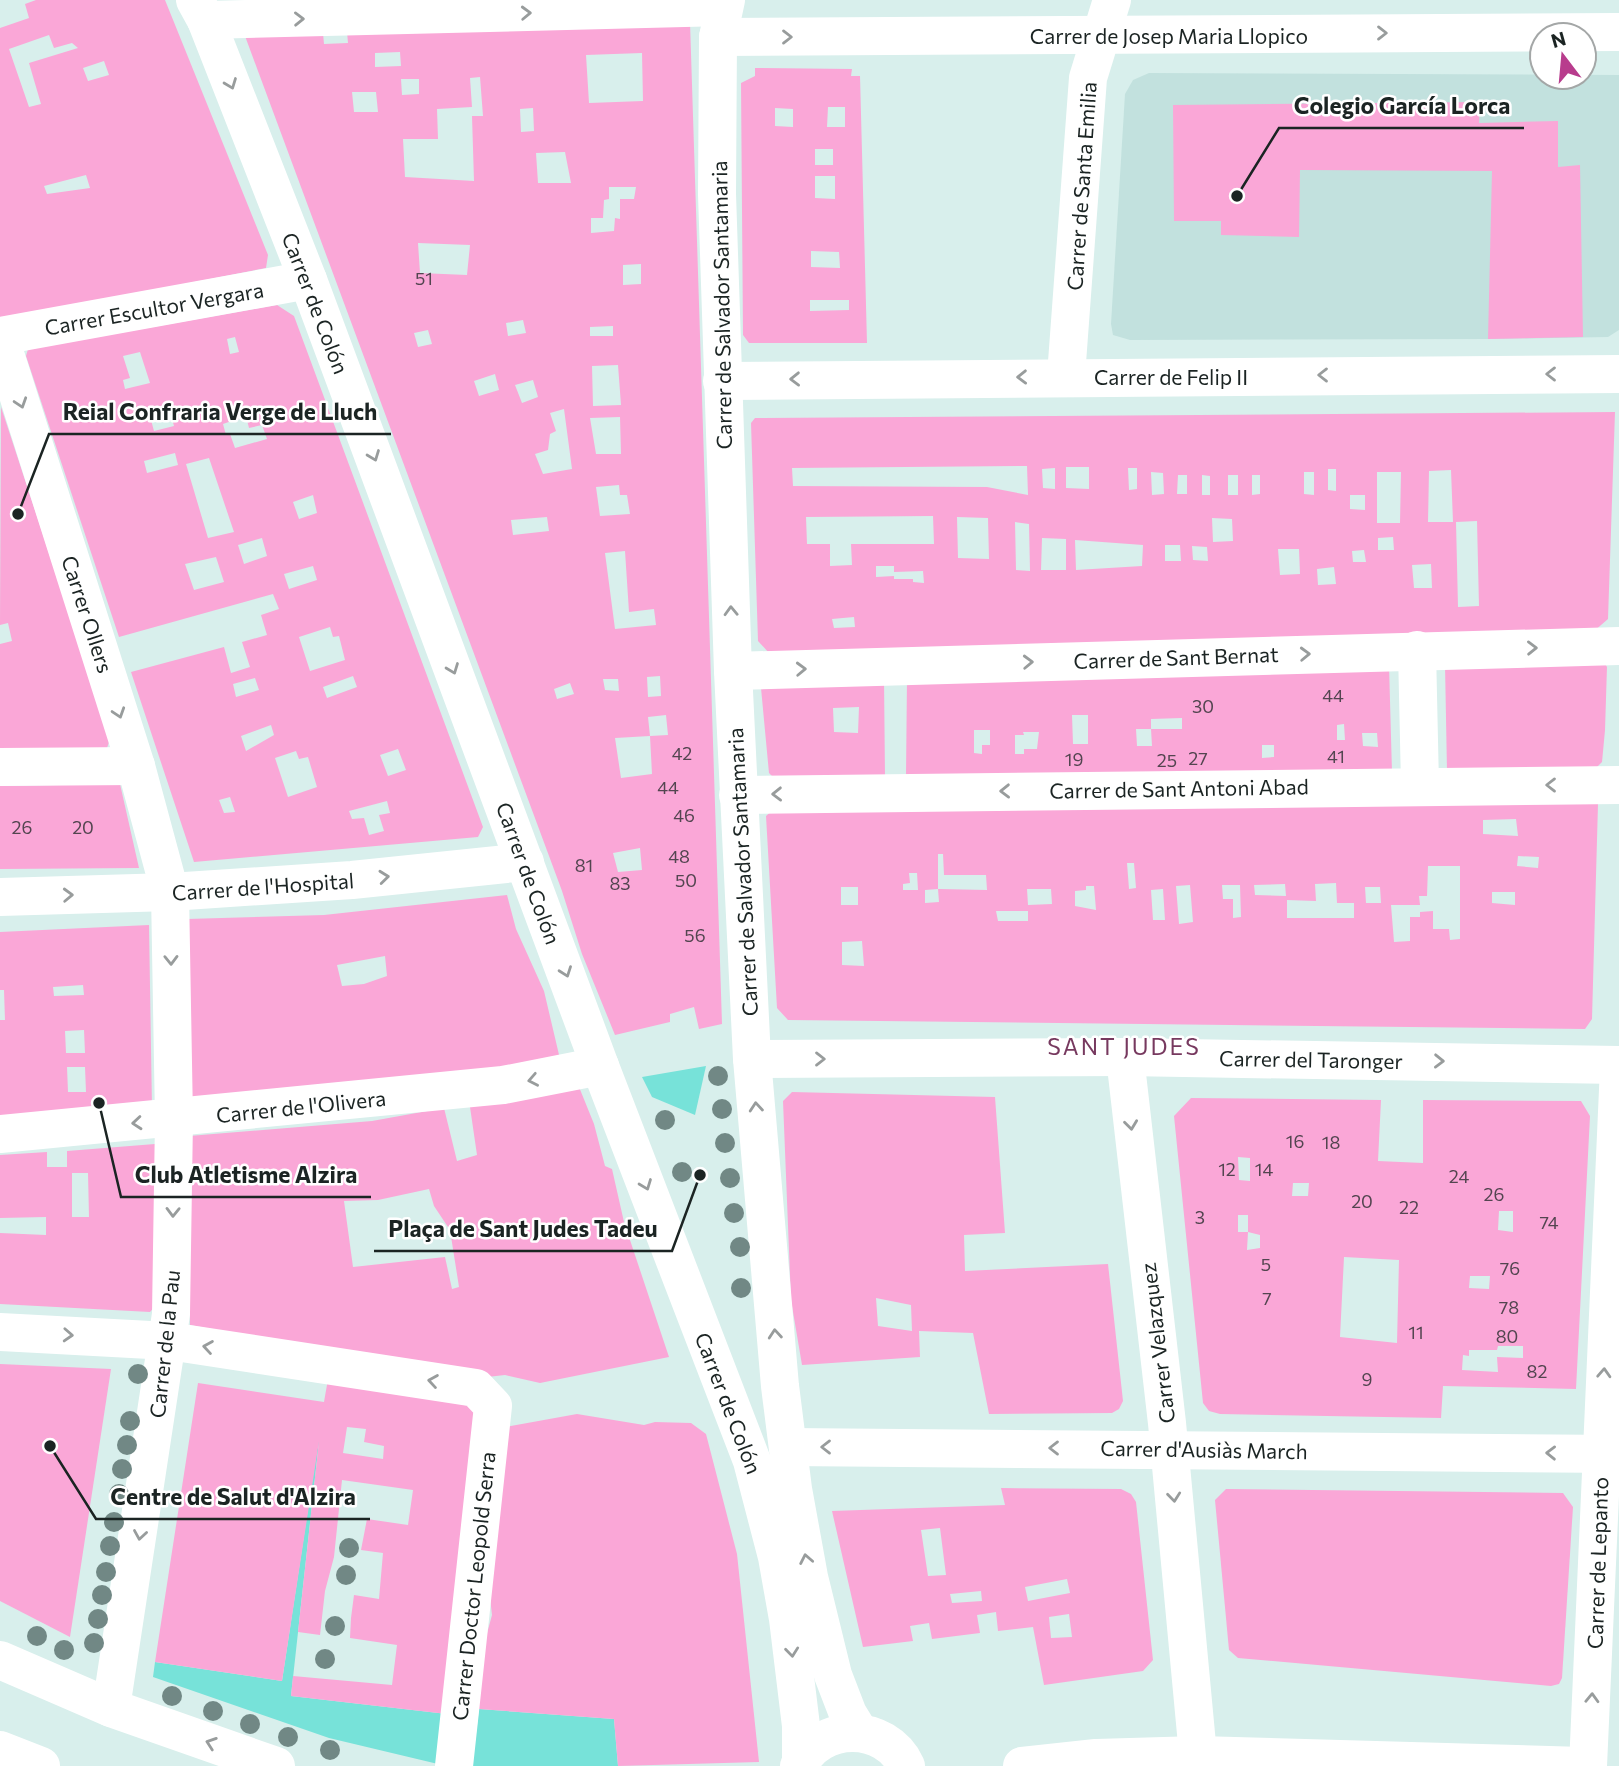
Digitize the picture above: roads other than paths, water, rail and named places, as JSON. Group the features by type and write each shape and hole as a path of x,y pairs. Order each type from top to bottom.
{"street":[{"name":"Carrer de Santa Emilia","path":"1066,376 1088,78 1099,35 1112,0"},
{"name":"Carrer de Josep Maria Llopico","path":"201,10 410,8 723,15 1099,35 1335,17 1619,32"},
{"name":"Carrer de Colón","path":"201,10 308,280 600,1066 759,1482 788,1619 801,1727 800,1764"},
{"name":"Carrer de Salvador Santamaria","path":"723,15 717,194 722,381 751,1059 780,1386 797,1514 820,1626 841,1700 859,1732"},
{"name":"Carrer Escultor Vergara","path":"0,337 308,280"},
{"name":"Carrer Ollers","path":"0,337 136,766 170,892"},
{"name":"Carrer de Felip II","path":"722,381 1619,373"},
{"name":"Carrer de Sant Bernat","path":"733,671 1619,646"},
{"path":"1417,650 1420,785"},
{"path":"0,767 136,766"},
{"name":"Carrer de Sant Antoni Abad","path":"738,795 1420,785 1619,785"},
{"name":"Carrer de l'Hospital","path":"0,897 170,892 352,880 525,862"},
{"name":"Carrer de la Pau","path":"111,1708 169,1341 174,1119 170,892"},
{"name":"Carrer del Taronger","path":"751,1059 1125,1057 1619,1066"},
{"name":"Carrer Velazquez","path":"1125,1057 1169,1448 1198,1755"},
{"name":"Carrer de l'Olivera","path":"0,1134 503,1086 600,1066"},
{"name":"Carrer de Lepanto","path":"1585,1766 1610,1454 1619,1066"},
{"path":"0,1332 169,1341"},
{"name":"Carrer Doctor Leopold Serra","path":"169,1341 476,1388 493,1406 454,1766"},
{"name":"Carrer d'Ausiàs March","path":"788,1447 1169,1448 1610,1454"},
{"path":"0,1660 111,1708 276,1766"},
{"path":"800,1764 809,1751 832,1735 859,1732 885,1741 908,1764"},
{"path":"0,1750 41,1766"},
{"path":"1034,1765 1198,1755 1585,1766"}],"place":[{"name":"Colegio García Lorca","path":"1237,196"},
{"name":"Reial Confraria Verge de Lluch","path":"18,514"},
{"name":"Club Atletisme Alzira","path":"99,1103"},
{"name":"Plaça de Sant Judes Tadeu","path":"700,1175"},
{"name":"Centre de Salut d'Alzira","path":"50,1446"}],"district":[{"name":"SANT JUDES","path":"1124,1046"}]}
